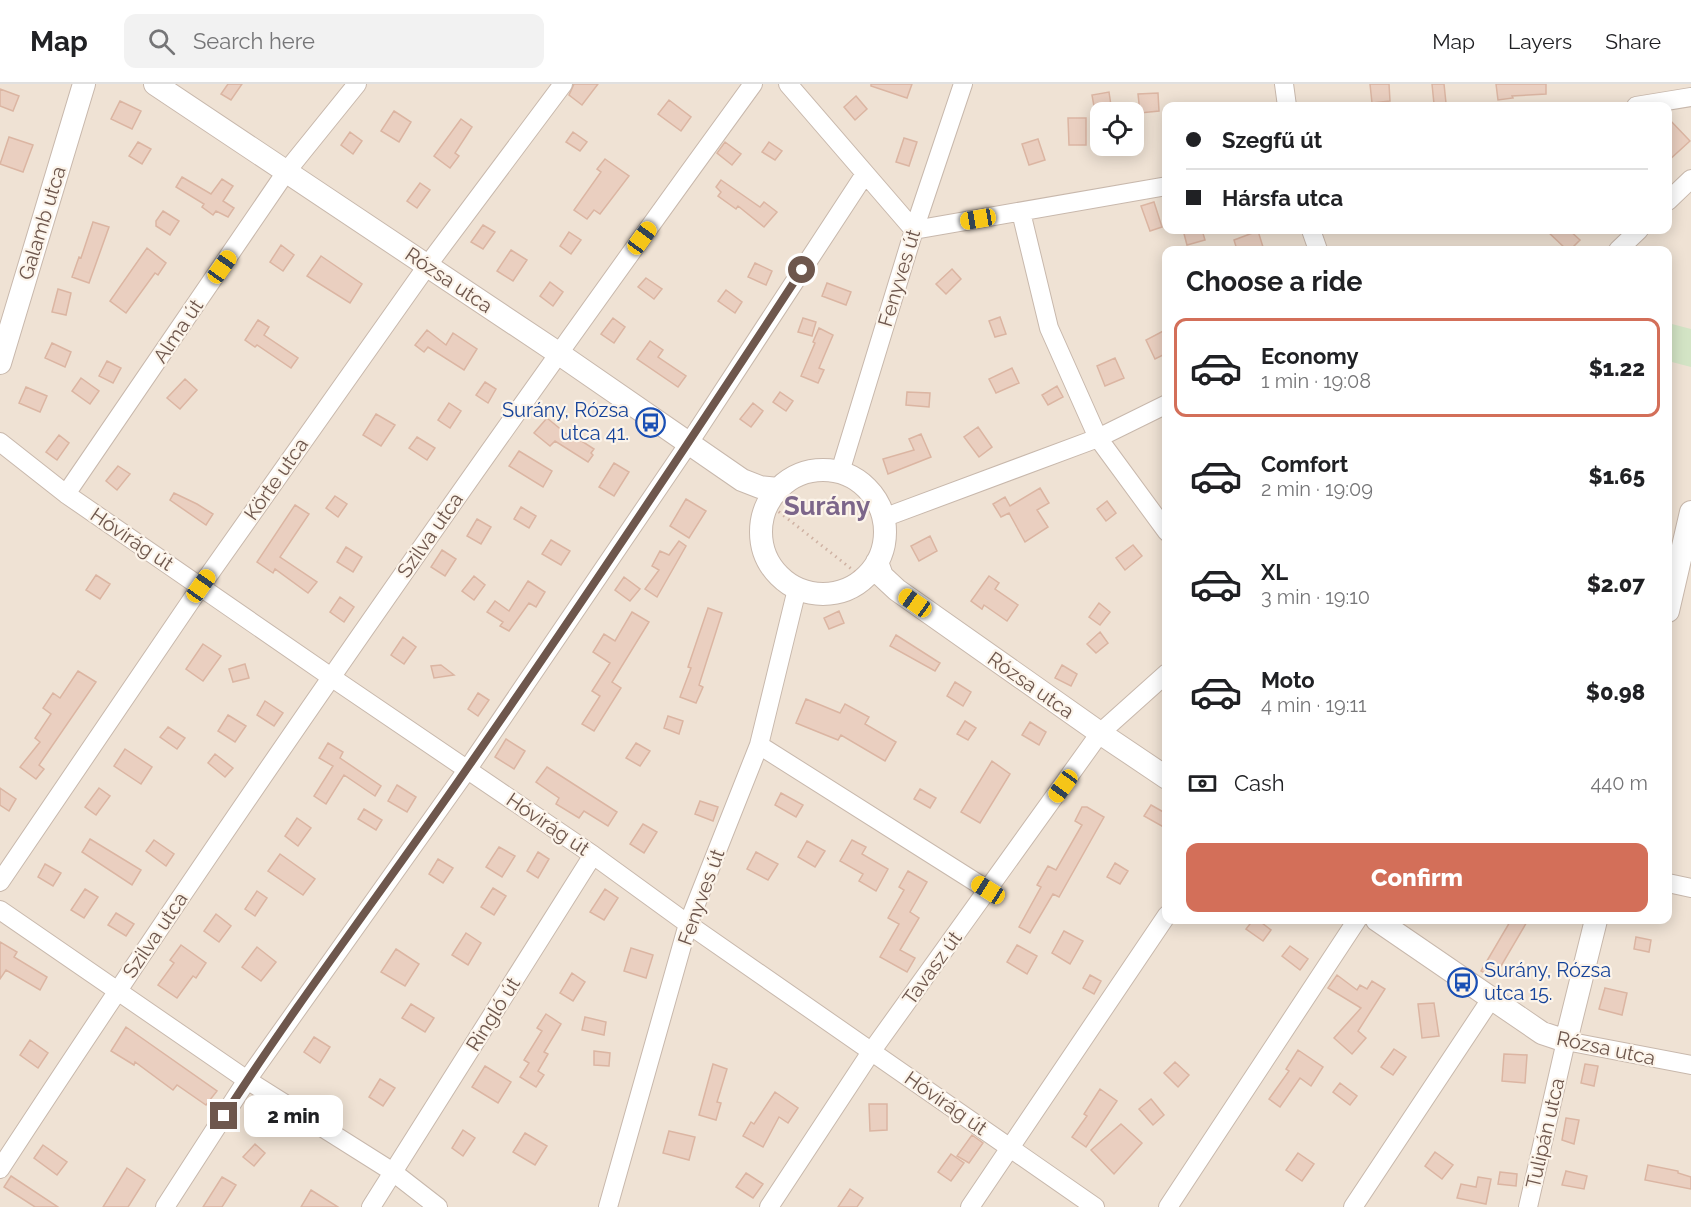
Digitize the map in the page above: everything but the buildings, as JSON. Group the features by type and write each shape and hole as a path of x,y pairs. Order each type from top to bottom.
{"street":[{"name":"Galamb utca","path":"0,363 84,84"},
{"name":"Rózsa utca","path":"155,84 558,353 742,480 760,487 769,502"},
{"name":"Alma út","path":"66,494 286,172 357,84"},
{"name":"Körte utca","path":"0,882 201,586 427,266 563,84"},
{"name":"Szilva utca","path":"0,1169 116,992 331,677 558,353 753,84"},
{"path":"788,84 914,230 1162,187"},
{"name":"Fenyves út","path":"840,472 914,230 963,84"},
{"path":"1284,84 1286,102"},
{"path":"1660,102 1691,97"},
{"path":"165,1207 248,1080 467,770 689,443 866,174"},
{"path":"1672,197 1691,179"},
{"path":"1021,212 1049,328 1098,438 1162,525"},
{"path":"1622,246 1635,234"},
{"path":"883,518 1098,438 1162,406"},
{"name":"Hóvirág út","path":"0,442 66,494 593,855 688,924 1095,1207"},
{"path":"818,470 840,472 857,480 872,494 883,518 884,542 873,580 833,594 817,594 797,589 783,580 767,561 761,540 769,502 797,476 818,470"},
{"path":"1672,599 1678,580 1691,512"},
{"name":"Rózsa utca","path":"873,580 1162,775"},
{"name":"Fenyves út","path":"609,1207 688,924 759,745 797,589"},
{"name":"Tavasz út","path":"769,1207 871,1052 1100,733 1162,677"},
{"path":"759,745 988,890"},
{"name":"Ringló út","path":"371,1207 593,855"},
{"path":"1672,884 1691,888"},
{"path":"0,910 116,992 248,1080 393,1172 438,1207"},
{"path":"970,1207 1162,922"},
{"path":"1168,1207 1354,924"},
{"name":"Rózsa utca","path":"1383,924 1542,1033 1566,1041 1691,1065"},
{"name":"Tulipán utca","path":"1528,1207 1595,924"},
{"path":"1353,1207 1491,999"}],"path":[{"path":"769,502 873,580"}],"shaded area":[{"path":"0,84 1691,84 1691,1207 0,1207"}],"green space":[{"path":"1672,324 1691,329 1691,367 1672,362"}],"place":[{"name":"Surány, Rózsa utca 41.","path":"650,422"},
{"name":"Surány, Rózsa utca 15.","path":"1463,982"}],"district":[{"name":"Surány","path":"827,506"}],"route":[{"path":"224,1116 467,770 689,443 802,270"}]}
